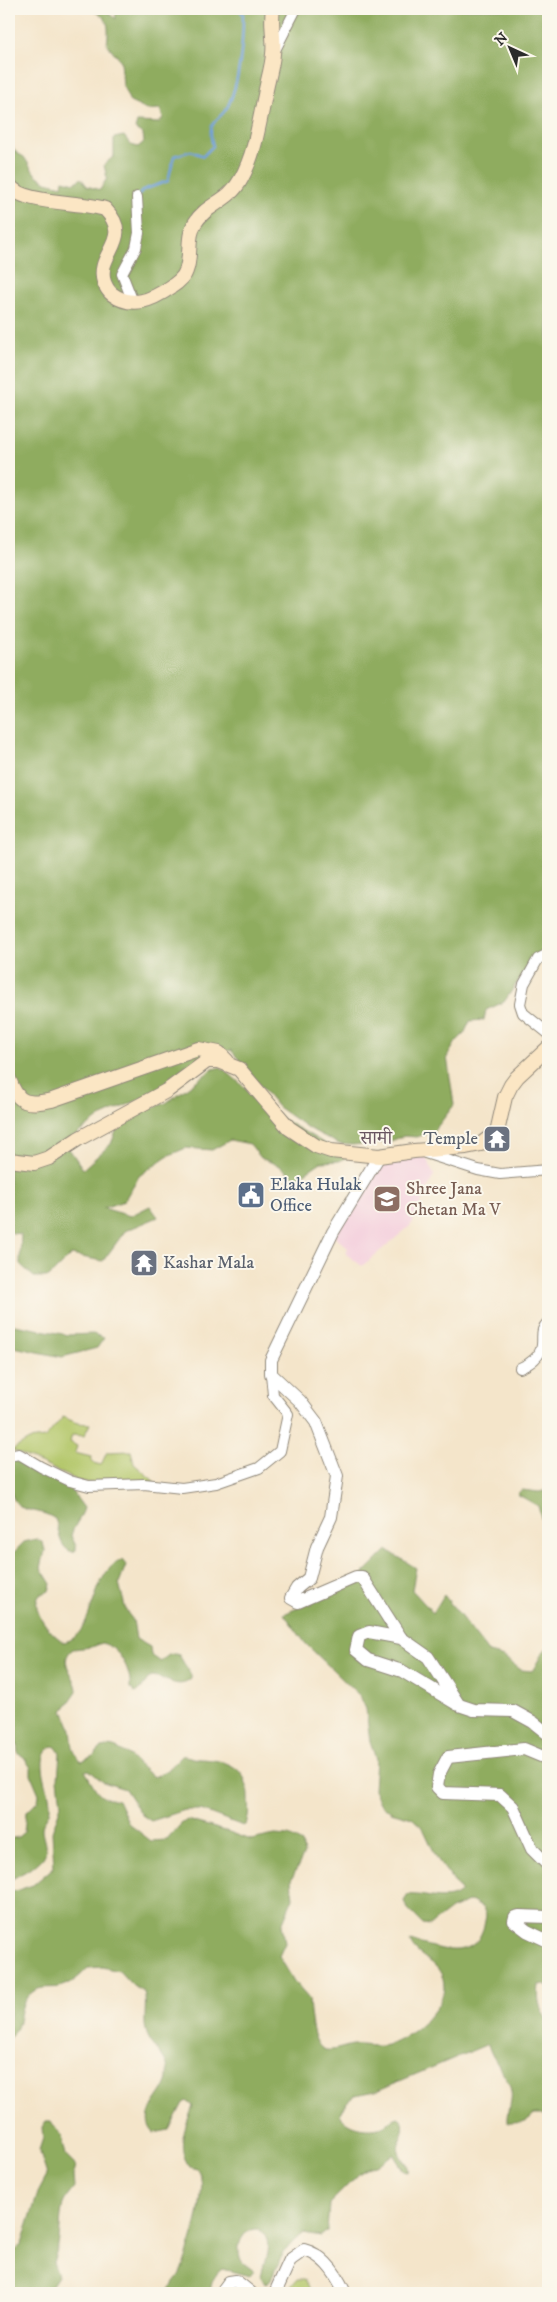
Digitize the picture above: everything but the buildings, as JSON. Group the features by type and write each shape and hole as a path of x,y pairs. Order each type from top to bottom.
{"main road":[{"path":"9,184 12,190 18,194 106,209 116,222 118,232 103,268 103,277 109,292 121,300 133,302 159,296 178,282 186,272 190,236 195,223 214,205 229,197 241,179 254,145 273,53 271,19 273,9"},
{"path":"9,1079 17,1095 24,1102 35,1104 52,1100 198,1049 219,1053 230,1064 239,1069 289,1128 302,1138 316,1146 331,1151 379,1156 466,1147 481,1144 491,1138 499,1126 505,1097 511,1085 548,1048"},
{"path":"9,1160 34,1163 49,1158 78,1139 168,1090 207,1060 230,1064"}],"street":[{"path":"273,53 296,9"},
{"path":"133,302 122,274 136,248 139,233 137,197"},
{"path":"548,954 538,959 524,984 520,1004 523,1013 548,1033"},
{"path":"414,1151 500,1174 548,1170"},
{"path":"9,1456 20,1454 70,1481 89,1486 144,1484 182,1488 216,1483 259,1468 280,1451 288,1414 273,1395 271,1360 333,1232 379,1156"},
{"path":"520,1368 534,1362 542,1347 541,1333 548,1322"},
{"path":"271,1374 300,1401 316,1422 337,1476 332,1517 318,1547 309,1578 290,1598 298,1602 356,1577 362,1577 401,1638 428,1657 459,1705"},
{"path":"401,1638 369,1632 358,1636 356,1650 368,1660 402,1671 459,1705 474,1710 513,1711 533,1722 548,1734"},
{"path":"548,1759 524,1749 448,1757 439,1774 437,1787 443,1793 500,1795 513,1807 532,1849 548,1865"},
{"path":"548,1917 519,1916 515,1917 514,1922 527,1931 548,1941"},
{"path":"275,2293 290,2260 304,2250 316,2255 325,2262 345,2293"},
{"path":"221,2293 229,2282 236,2281 251,2293"}],"shaded area":[{"name":"Shree Jana Chetan Ma V","path":"425,1155 434,1175 410,1226 362,1266 346,1254 348,1248 334,1236 369,1163"}],"green space":[{"path":"103,9 116,19 115,9 548,9 548,948 537,953 504,1002 486,1010 484,1020 470,1021 464,1034 456,1042 447,1057 454,1105 434,1131 417,1137 404,1136 388,1142 352,1145 339,1144 308,1128 278,1107 231,1050 217,1053 150,1095 100,1117 65,1143 83,1169 111,1144 119,1124 148,1109 166,1103 213,1069 221,1067 248,1090 265,1109 348,1157 339,1161 321,1162 296,1179 280,1166 261,1158 250,1144 230,1140 212,1150 186,1148 167,1156 139,1176 124,1201 103,1208 130,1216 150,1206 158,1217 125,1231 103,1261 71,1255 49,1277 34,1277 20,1264 21,1234 12,1233 9,1230 9,142 17,153 24,157 35,174 46,182 62,186 63,180 75,183 81,178 87,186 100,190 107,178 104,165 114,156 114,138 124,136 131,145 138,147 144,142 143,134 135,129 137,122 159,123 163,118 160,109 147,110 130,102 123,86 121,61 107,44 108,29 106,21 100,14 95,12"},
{"path":"9,1324 68,1335 93,1334 104,1338 97,1348 62,1357 9,1346"},
{"path":"63,1417 77,1423 90,1424 84,1436 72,1435 70,1442 77,1446 75,1453 91,1457 93,1463 101,1465 107,1452 131,1451 134,1464 155,1482 96,1484 79,1481 12,1450 29,1440 45,1438"},
{"path":"16,1459 30,1466 42,1476 68,1486 84,1508 71,1536 76,1546 76,1550 73,1552 68,1550 62,1543 55,1519 25,1509 15,1501 10,1488 9,1460"},
{"path":"522,1490 539,1492 548,1490 548,1529 542,1521 538,1506 517,1494"},
{"path":"36,1539 43,1543 45,1550 41,1568 51,1584 49,1591 39,1596 37,1609 44,1622 54,1634 64,1642 74,1637 82,1628 88,1616 104,1576 112,1566 122,1560 126,1565 119,1583 126,1611 133,1620 136,1639 150,1647 151,1655 161,1662 169,1655 179,1655 191,1675 191,1679 181,1684 152,1676 136,1693 130,1688 127,1667 114,1649 102,1643 92,1647 73,1649 66,1659 77,1691 63,1711 70,1726 73,1748 78,1758 82,1761 93,1756 102,1747 109,1746 123,1752 154,1777 167,1771 181,1756 227,1763 240,1772 244,1778 247,1787 248,1817 246,1824 243,1826 201,1810 185,1810 151,1821 142,1815 125,1789 103,1782 89,1770 85,1771 97,1791 105,1797 118,1800 129,1824 151,1841 167,1840 187,1820 251,1840 275,1835 289,1836 302,1843 304,1854 291,1880 293,1898 282,1924 285,1943 279,1956 295,1983 309,1999 316,2040 326,2050 353,2045 387,2045 414,2031 438,2005 444,1988 440,1971 413,1948 410,1941 449,1950 468,1948 475,1943 481,1934 486,1915 483,1908 471,1901 451,1909 430,1925 423,1924 407,1908 404,1901 408,1895 443,1898 456,1895 461,1891 438,1860 423,1828 412,1818 391,1812 380,1803 374,1790 376,1759 370,1742 366,1709 360,1696 306,1644 284,1614 354,1583 387,1550 416,1568 412,1590 433,1613 444,1595 489,1653 504,1657 521,1670 532,1671 548,1647 548,1987 545,1984 539,1985 538,1995 539,2004 548,2021 548,2121 542,2114 534,2114 523,2122 508,2123 511,2091 507,2079 488,2044 376,2091 355,2095 346,2103 340,2113 346,2122 358,2128 371,2129 384,2126 398,2117 401,2119 403,2128 399,2151 408,2166 408,2172 404,2171 393,2154 377,2166 370,2167 360,2173 329,2204 327,2231 321,2236 303,2233 284,2253 272,2278 265,2284 261,2277 268,2245 264,2233 259,2229 244,2235 239,2245 242,2262 254,2271 250,2276 222,2269 213,2280 210,2293 166,2293 180,2274 185,2262 197,2218 202,2188 201,2177 197,2169 190,2167 183,2152 183,2137 193,2106 187,2101 183,2103 169,2130 154,2133 149,2126 150,2112 166,2085 168,2071 164,2059 147,2034 144,1992 133,1986 119,1971 102,1967 88,1968 67,1985 42,1988 30,1994 25,1999 17,2028 9,2038 9,1893 33,1885 54,1867 52,1832 61,1805 58,1779 60,1753 53,1746 47,1751 43,1766 50,1801 49,1813 42,1826 46,1848 44,1856 35,1865 9,1881 9,1839 18,1837 24,1832 26,1813 38,1801 39,1794 31,1775 31,1768 24,1757 18,1753 16,1738 9,1728 9,1557 24,1542"},
{"path":"46,2121 51,2121 61,2137 65,2155 76,2166 73,2176 74,2188 65,2200 62,2208 59,2242 53,2262 58,2276 52,2285 57,2293 9,2293 9,2248 17,2249 22,2243 39,2190 47,2175 39,2150 43,2138 42,2127"},
{"path":"297,2279 305,2279 311,2293 289,2293"}],"waterway":[{"path":"138,196 143,190 168,181 174,156 191,151 203,156 213,146 211,137 212,126 228,106 238,73 243,25 243,14 239,9"}],"place":[{"name":"Temple","path":"497,1139"},
{"name":"Elaka Hulak Office","path":"251,1195"},
{"name":"Shree Jana Chetan Ma V","path":"387,1199"},
{"name":"Kashar Mala","path":"144,1263"}],"district":[{"name":"सामी","path":"376,1138"}]}
